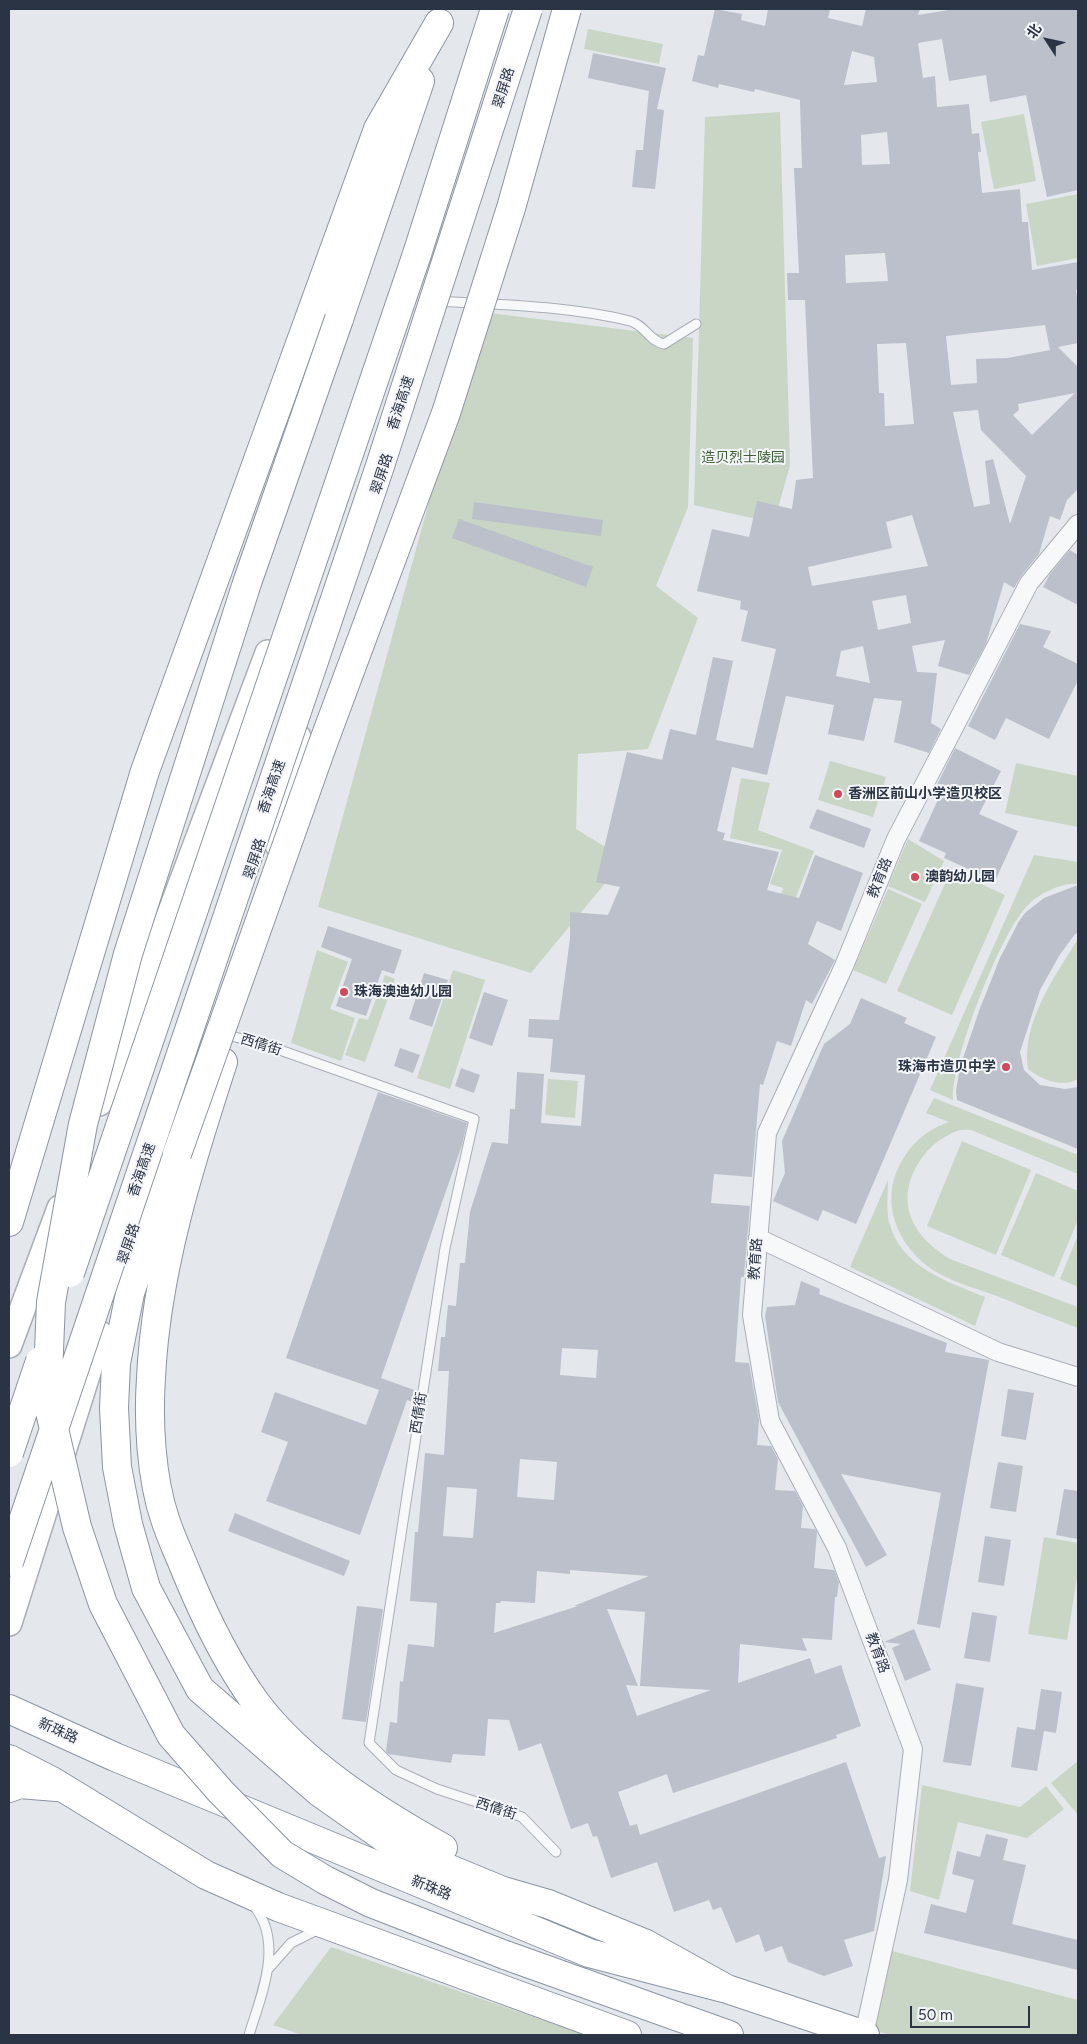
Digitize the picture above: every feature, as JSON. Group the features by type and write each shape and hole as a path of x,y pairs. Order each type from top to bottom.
{"highway":[{"path":"9,1453 417,254 494,9"},
{"name":"香海高速","path":"9,1562 379,469 527,9"},
{"path":"567,9 512,208 446,413 322,746 177,1154 130,1293 116,1363 114,1408 117,1467 128,1524 146,1588 200,1689 319,1792 383,1837 423,1858 503,1891 548,1904 646,1944 727,1989"},
{"path":"9,1222 145,771 378,129 442,16"},
{"path":"442,16 247,583 128,954 84,1124 51,1302 47,1399 77,1526 103,1604 171,1735 221,1792 282,1854 325,1880 371,1903 505,1955 729,2035"},
{"path":"260,948 204,1123 159,1299 151,1389 153,1458 164,1518 208,1626 258,1705 292,1742 327,1772 381,1813 442,1848 512,1882 548,1904"},
{"name":"新珠路","path":"9,1709 115,1757 589,1953 727,1989 865,2035"},
{"path":"9,1759 62,1787 198,1870 241,1890 327,1925 627,2035"},
{"path":"9,1788 20,1784 62,1787"}],"main road":[{"path":"9,1345 372,374 483,9"},
{"name":"翠屏路","path":"9,1623 149,1180 439,301 527,9"},
{"path":"260,948 300,720"}],"street":[{"name":"教育路","path":"865,2035 898,1880 913,1749 837,1548 770,1421 752,1315 768,1133 844,966 896,839 1029,583 1078,524"},
{"path":"758,1238 998,1352 1078,1377"}],"lane":[{"path":"439,301 542,308 628,321 645,328 655,341 664,344 696,324"},
{"name":"西倩街","path":"231,1036 263,1044 474,1119 444,1248 369,1743 396,1770 437,1790 522,1816 556,1852"},
{"path":"241,1890 264,1922 268,1940 269,1968 249,2035"},
{"path":"269,1968 291,1943 327,1925"}],"green space":[{"path":"588,29 663,44 659,64 584,49"},
{"name":"造贝烈士陵园","path":"780,112 790,465 774,523 694,505 705,117"},
{"path":"1024,114 1036,181 994,189 981,122"},
{"path":"1078,194 1078,258 1037,266 1026,204"},
{"path":"481,312 693,338 688,507 656,586 698,618 648,749 578,754 576,829 625,859 531,973 318,907"},
{"path":"830,761 886,777 873,817 818,800"},
{"path":"1016,763 1078,776 1078,827 1005,813"},
{"path":"741,778 770,783 758,830 814,851 789,915 776,912 783,888 770,884 782,850 730,838"},
{"path":"908,839 944,861 925,902 888,886"},
{"path":"1034,855 1078,862 1078,884 1065,885 1044,893 1027,906 1016,921 991,969 968,1028 954,1081 953,1100 930,1090"},
{"path":"951,870 1005,895 952,1015 897,991"},
{"path":"888,889 922,904 886,984 853,970"},
{"path":"1078,939 1078,1079 1072,1082 1058,1083 1045,1079 1028,1069 1027,1052 1035,1017 1042,1001 1050,984"},
{"path":"317,950 348,962 330,1009 355,1018 341,1061 291,1043"},
{"path":"453,970 485,980 450,1089 417,1078"},
{"path":"385,975 395,979 365,1062 345,1055 359,1018 368,1020"},
{"path":"548,1079 578,1081 575,1118 545,1115"},
{"path":"934,1098 1078,1155 1078,1174 971,1130 961,1130 932,1146 916,1167 910,1181 908,1208 918,1231 938,1251 950,1259 1078,1307 1078,1328 947,1278 928,1267 917,1257 900,1234 895,1221 891,1193 898,1169 915,1143 930,1131 949,1122 926,1113"},
{"path":"962,1141 1031,1170 996,1255 927,1226"},
{"path":"1036,1173 1078,1191 1078,1220 1054,1277 1001,1255"},
{"path":"888,1180 888,1217 895,1238 903,1251 927,1271 941,1279 985,1297 975,1326 850,1267"},
{"path":"1078,1235 1078,1287 1060,1279"},
{"path":"1044,1537 1078,1543 1078,1571 1067,1640 1028,1634"},
{"path":"1078,1761 1078,1815 1051,1783"},
{"path":"922,1785 1020,1807 1046,1786 1064,1809 1027,1838 958,1822 939,1900 910,1891"},
{"path":"331,1947 586,2035 302,2035 273,2025"},
{"path":"892,1951 1078,2000 1078,2035 891,2035 872,2030"}],"building":[{"path":"715,9 742,14 741,20 765,26 768,9 830,9 828,18 862,26 866,9 920,9 918,15 955,9 1078,9 1078,190 1047,197 1026,95 990,102 986,75 949,81 942,39 918,43 923,78 935,76 937,107 969,104 972,134 979,133 981,152 978,152 982,193 1020,189 1022,222 1028,222 1032,270 1078,262 1078,289 1076,290 1078,343 1058,347 1078,367 1078,489 1067,500 1060,520 1050,516 1039,554 1014,588 1004,582 986,644 969,675 938,666 945,640 912,646 917,672 937,673 931,723 941,729 929,753 894,742 902,701 874,698 864,741 828,734 834,705 786,696 767,775 732,767 717,831 725,833 723,840 779,852 767,890 799,898 815,855 863,873 841,931 817,921 808,944 835,960 812,1004 806,1000 791,1046 777,1041 763,1085 760,1084 752,1177 714,1174 711,1203 750,1206 744,1277 741,1277 735,1362 749,1363 759,1420 757,1445 771,1446 778,1459 775,1490 795,1491 803,1506 801,1528 815,1529 817,1532 814,1568 834,1570 839,1582 837,1597 835,1597 832,1640 802,1638 807,1651 740,1644 738,1683 810,1658 815,1674 841,1665 861,1726 836,1735 837,1738 673,1793 667,1774 618,1792 630,1826 637,1824 640,1835 846,1762 879,1858 886,1856 874,1931 844,1940 853,1966 824,1976 788,1962 782,1946 765,1952 759,1934 736,1943 721,1907 713,1910 709,1900 674,1912 657,1862 611,1878 597,1836 593,1837 588,1823 571,1829 541,1743 519,1751 509,1720 488,1719 485,1756 453,1754 451,1763 388,1754 386,1751 390,1722 397,1723 400,1681 403,1682 408,1644 434,1647 437,1603 410,1601 415,1532 418,1532 425,1453 444,1455 449,1371 438,1371 441,1337 445,1337 448,1305 456,1306 460,1263 465,1263 470,1212 492,1142 508,1144 510,1109 515,1109 517,1072 544,1074 541,1123 581,1126 585,1075 550,1072 553,1039 528,1037 529,1019 559,1020 570,939 570,912 608,915 620,887 596,882 627,752 662,760 670,729 696,735 713,657 733,661 716,740 753,748 776,649 741,641 748,611 740,609 741,601 697,591 712,529 749,537 757,501 792,509 796,480 813,478 805,300 788,300 787,273 799,273 794,168 802,168 800,100 755,89 754,92 719,84 718,88 692,81 698,55 704,56","holes":["852,51 874,57 877,82 844,85","887,132 890,164 862,165 861,135","885,253 888,281 846,283 845,255","1045,325 1050,350 1008,358 976,359 977,383 951,385 946,336","906,343 914,424 885,426 884,393 879,393 877,344","1075,393 1032,435 1013,415 1019,410 1018,404","978,410 981,430 1026,476 1010,524 993,459 985,461 990,504 974,507 953,412","912,515 928,566 812,586 808,567 892,548 886,522","906,595 911,623 878,630 872,601","863,646 870,683 836,676 841,651","562,1348 598,1350 596,1378 560,1375","520,1459 557,1462 554,1500 517,1497","447,1487 477,1489 473,1538 443,1536","570,1570 649,1576 574,1606 578,1606 494,1633 496,1603 501,1601 535,1603 537,1571 570,1574","607,1609 645,1612 640,1686 711,1690 637,1716 626,1685 638,1686"]},
{"path":"593,53 666,68 657,109 664,110 655,189 632,187 636,150 643,150 649,91 588,78"},
{"path":"474,502 603,520 601,536 472,519"},
{"path":"459,519 593,567 586,587 452,538"},
{"path":"1070,550 1078,555 1078,605 1043,587 1050,574"},
{"path":"1020,624 1051,631 1043,647 1078,664 1078,680 1049,739 1006,718 995,740 968,726"},
{"path":"955,748 1001,771 979,814 1018,831 995,881 944,858 946,853 919,841 942,791 936,787"},
{"path":"817,809 871,829 864,848 809,828"},
{"path":"1078,885 1078,933 1075,934 1059,956 1040,990 1020,1052 1024,1070 1040,1085 1065,1089 1078,1087 1078,1149 957,1100 956,1091 960,1067 979,1011 1000,958 1019,921 1026,912 1044,898"},
{"path":"328,926 402,950 394,974 382,970 366,1016 336,1006 352,959 321,947"},
{"path":"424,973 448,980 432,1027 409,1019"},
{"path":"484,992 508,1000 492,1046 469,1038"},
{"path":"861,998 907,1018 904,1023 936,1037 856,1224 823,1210 818,1221 773,1201 785,1173 782,1141 824,1044 850,1024"},
{"path":"400,1048 420,1055 413,1073 394,1066"},
{"path":"461,1068 480,1075 474,1093 455,1086"},
{"path":"378,1092 467,1123 462,1145 381,1378 417,1391 413,1402 407,1400 360,1535 266,1501 288,1442 261,1432 275,1392 366,1425 379,1390 286,1358"},
{"path":"801,1281 820,1289 819,1294 947,1343 945,1352 989,1360 940,1628 917,1624 941,1493 841,1474 887,1555 866,1567 778,1402 765,1316 767,1307 795,1305"},
{"path":"1008,1389 1034,1393 1026,1440 1001,1436"},
{"path":"998,1462 1023,1466 1016,1512 990,1508"},
{"path":"1064,1489 1078,1491 1078,1539 1056,1535"},
{"path":"235,1513 350,1561 344,1576 228,1531"},
{"path":"985,1536 1011,1540 1004,1586 978,1582"},
{"path":"357,1606 383,1609 366,1722 342,1719"},
{"path":"972,1612 997,1616 990,1662 964,1658"},
{"path":"914,1629 931,1670 905,1681 892,1648 901,1644 884,1642"},
{"path":"956,1683 984,1688 971,1766 943,1762"},
{"path":"1041,1689 1062,1692 1056,1733 1044,1731 1037,1771 1011,1767 1017,1727 1035,1730"},
{"path":"986,1834 1008,1839 1003,1860 1026,1865 1012,1924 1078,1940 1078,1970 924,1933 931,1904 966,1913 974,1880 952,1874 957,1851 980,1857"}],"place":[{"name":"香洲区前山小学造贝校区","path":"838,794"},
{"name":"澳韵幼儿园","path":"915,877"},
{"name":"珠海澳迪幼儿园","path":"344,992"},
{"name":"珠海市造贝中学","path":"1006,1067"}]}
